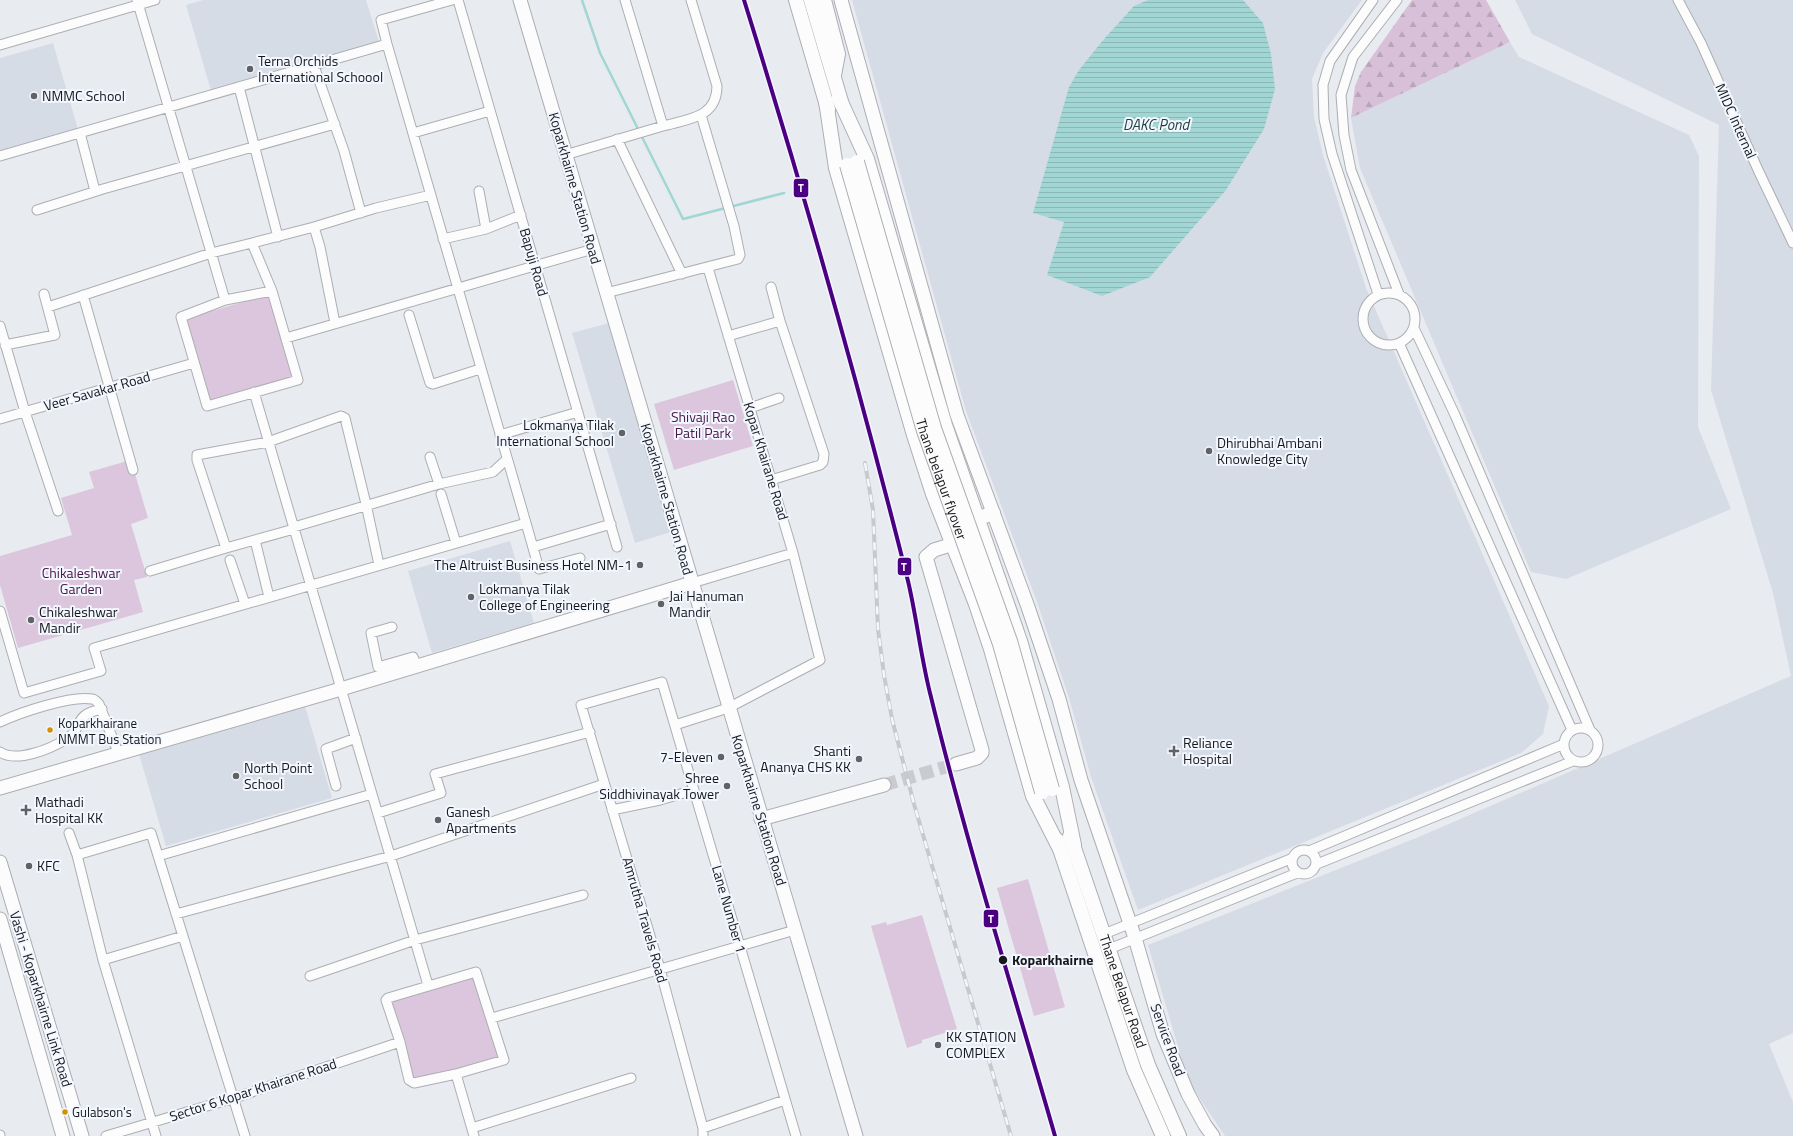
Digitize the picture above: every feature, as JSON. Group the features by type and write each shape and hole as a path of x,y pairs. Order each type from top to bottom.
{"main road":[{"path":"796,0 833,100 867,159 945,425 1020,641 1062,787 1074,845"},
{"path":"811,0 834,78"},
{"path":"824,0 838,54 834,78 833,100 836,168 914,435 991,649 1033,796 1060,849"},
{"name":"Thane belapur flyover","path":"833,100 852,163 924,431 1000,644 1047,791"},
{"path":"948,530 993,513"},
{"path":"1047,791 1074,845"},
{"path":"1047,791 1060,849"},
{"name":"Thane Belapur Road","path":"1074,845 1148,1065 1179,1136"},
{"name":"Thane Belapur Road","path":"1060,849 1134,1070 1163,1136"}],"street":[{"path":"0,45 138,2 155,0"},
{"path":"452,0 381,20 480,369 539,569 580,558"},
{"name":"Bapuji Road","path":"458,0 617,547"},
{"name":"Koparkhairne Station Road","path":"520,0 728,708 856,1136"},
{"path":"625,0 659,127"},
{"path":"565,155 701,115 712,105 717,94 717,86 691,0"},
{"name":"Service Road","path":"841,0 957,416 1028,607 1059,700 1081,780 1135,938 1163,1034 1188,1094 1205,1125 1213,1136"},
{"path":"1373,0 1330,61 1323,85 1324,120 1332,154 1378,294"},
{"path":"1397,0 1353,56 1341,95 1344,135 1351,170 1400,294 1406,299 1415,312 1414,328 1411,334 1399,343 1392,345 1378,343 1367,334 1364,328 1363,312 1366,305 1378,294 1385,292 1400,294"},
{"name":"MIDC Internal","path":"1678,0 1701,43 1759,172 1793,243"},
{"path":"138,2 225,300"},
{"path":"0,156 387,44"},
{"path":"314,66 335,124 361,213"},
{"path":"239,87 278,237"},
{"path":"413,133 490,111"},
{"path":"606,293 708,268 738,259 740,256 734,226 701,115"},
{"path":"37,210 95,191 186,166 254,145 335,124"},
{"path":"80,133 95,191"},
{"path":"617,139 682,274"},
{"path":"479,191 486,229"},
{"path":"48,307 211,253 278,237 431,195"},
{"path":"443,239 486,229 521,215"},
{"path":"314,227 320,247 335,323"},
{"path":"252,243 272,291 298,380 207,406 181,317 225,300 272,291"},
{"path":"286,338 593,248"},
{"name":"Kopar Khairane Road","path":"708,268 793,553 820,660 728,708"},
{"path":"771,287 780,321 824,458 820,465 771,480"},
{"path":"5,345 56,335 44,294"},
{"path":"83,295 134,470"},
{"path":"409,315 430,383 433,384 480,369"},
{"path":"728,336 780,321"},
{"path":"0,326 25,412 58,511"},
{"path":"1109,949 1297,873 1310,874 1317,864 1573,760 1589,759 1596,751 1597,741 1590,730 1455,415 1414,328"},
{"path":"1399,343 1572,730"},
{"name":"Veer Savakar Road","path":"0,419 194,363"},
{"path":"254,392 428,985"},
{"path":"750,408 779,398"},
{"path":"500,434 578,412"},
{"path":"226,548 197,460 197,455 268,442 338,416 343,417 366,504 379,566"},
{"path":"430,457 439,484"},
{"path":"150,571 294,528 366,504 389,499 439,484 493,472 507,459"},
{"path":"441,494 456,544"},
{"path":"0,611 24,693 100,671 94,648 526,523"},
{"path":"533,547 611,524"},
{"path":"956,764 977,758 982,753 982,750 926,557 934,550 953,545 998,527"},
{"path":"255,540 269,597"},
{"path":"0,788 118,752 341,689 380,673 417,666 793,553"},
{"path":"230,560 245,604"},
{"path":"380,673 371,633 392,627"},
{"name":"Amrutha Travels Road","path":"662,682 581,705 660,969 702,1134"},
{"name":"Lane Number 1","path":"662,682 796,1136"},
{"path":"0,722 14,715 79,698 93,699 102,709 118,752"},
{"path":"674,725 728,708"},
{"path":"0,752 6,756 26,755 47,749 68,739 76,729 81,717 90,711 102,709"},
{"path":"1573,760 1566,753 1564,744 1568,734 1572,730 1581,728 1590,730"},
{"path":"378,813 441,793 435,774 590,732"},
{"path":"336,786 326,749 356,738"},
{"path":"1104,934 1293,858 1298,852 1309,851 1564,744"},
{"path":"176,914 391,856 604,784"},
{"path":"762,819 884,785"},
{"path":"612,810 660,800 694,790"},
{"path":"158,856 372,794"},
{"path":"69,833 77,855 103,960 156,1136"},
{"path":"77,855 151,833 245,1136"},
{"path":"1309,851 1315,856 1317,864"},
{"path":"1293,858 1292,866 1297,873"},
{"name":"Vashi - Koparkhairne Link Road","path":"0,862 82,1136"},
{"path":"310,976 415,940 583,896"},
{"name":"Vashi - Koparkhairne Link Road","path":"0,919 63,1136"},
{"path":"492,1018 795,930"},
{"path":"103,960 183,936"},
{"path":"476,972 492,1018 504,1060 456,1074 414,1083 409,1080 400,1042 386,1000 388,998 428,985 476,972"},
{"name":"Sector 6 Kopar Khairane Road","path":"106,1136 234,1098 400,1042"},
{"path":"456,1074 473,1132 631,1078"},
{"path":"702,1134 785,1100"}],"shaded area":[{"name":"Terna Orchids International Schoool","path":"203,0 366,0 380,45 212,94 186,5"},
{"name":"Dhirubhai Ambani Knowledge City","path":"852,0 1362,0 1323,53 1312,79 1314,117 1323,155 1366,288 1549,706 1543,734 1521,753 1138,910 1091,777 1070,701 1037,602 966,411"},
{"path":"1515,0 1793,0 1793,1033 1769,1044 1793,1102 1793,1136 1225,1136 1188,1081 1148,945 1421,836 1791,676 1773,593 1711,390 1719,125 1532,34"},
{"path":"1510,42 1519,57 1689,135 1699,156 1698,427 1731,509 1566,579 1531,572 1360,168 1351,118"},
{"name":"NMMC School","path":"53,43 79,133 0,156 0,58"},
{"name":"Lokmanya Tilak International School","path":"609,323 671,532 635,543 572,333"},
{"name":"Lokmanya Tilak College of Engineering","path":"510,541 534,623 432,653 408,571"},
{"name":"North Point School","path":"305,706 332,798 166,846 139,754"}],"green space":[{"path":"1412,0 1486,0 1510,42 1351,118 1355,86 1361,72"},
{"path":"270,294 293,377 209,401 185,319"},
{"name":"Shivaji Rao Patil Park","path":"733,380 753,446 674,470 654,404"},
{"name":"Chikaleshwar Garden","path":"131,460 148,518 131,524 147,577 134,580 143,612 18,648 0,585 0,556 72,535 61,498 94,488 89,472"},
{"path":"1028,879 1065,1007 1034,1016 997,888"},
{"path":"922,915 957,1029 922,1040 922,1043 907,1048 871,926 886,922 887,925"},
{"path":"477,977 500,1056 407,1083 384,1003"}],"water":[{"name":"DAKC Pond","path":"1148,0 1243,0 1263,23 1271,54 1275,89 1264,129 1226,190 1150,277 1102,296 1047,275 1064,222 1033,213 1069,87 1079,70 1104,39 1134,6"}],"waterway":[{"path":"582,0 600,53 683,219 784,193"}],"tunnel":[{"path":"884,785 956,764"}],"railway":[{"path":"865,463 873,510 878,629 892,719 914,804 1011,1136"}],"transit line":[{"name":"T","path":"744,0 788,144 850,362 908,581 928,683 945,752 975,862 1055,1136"}],"place":[{"name":"Terna Orchids International Schoool","path":"250,69"},
{"name":"NMMC School","path":"34,96"},
{"name":"Lokmanya Tilak International School","path":"622,433"},
{"name":"Dhirubhai Ambani Knowledge City","path":"1209,451"},
{"name":"The Altruist Business Hotel NM-1","path":"640,565"},
{"name":"Lokmanya Tilak College of Engineering","path":"471,597"},
{"name":"Jai Hanuman Mandir","path":"661,604"},
{"name":"Chikaleshwar Mandir","path":"31,620"},
{"name":"Koparkhairane NMMT Bus Station","path":"50,730"},
{"name":"Reliance Hospital","path":"1174,751"},
{"name":"7-Eleven","path":"721,757"},
{"name":"Shanti Ananya CHS KK","path":"859,759"},
{"name":"North Point School","path":"236,776"},
{"name":"Shree Siddhivinayak Tower","path":"727,786"},
{"name":"Mathadi Hospital KK","path":"26,810"},
{"name":"Ganesh Apartments","path":"438,820"},
{"name":"KFC","path":"29,866"},
{"name":"Koparkhairne","path":"1003,960"},
{"name":"KK STATION COMPLEX","path":"938,1045"},
{"name":"Gulabson's","path":"65,1112"}]}
